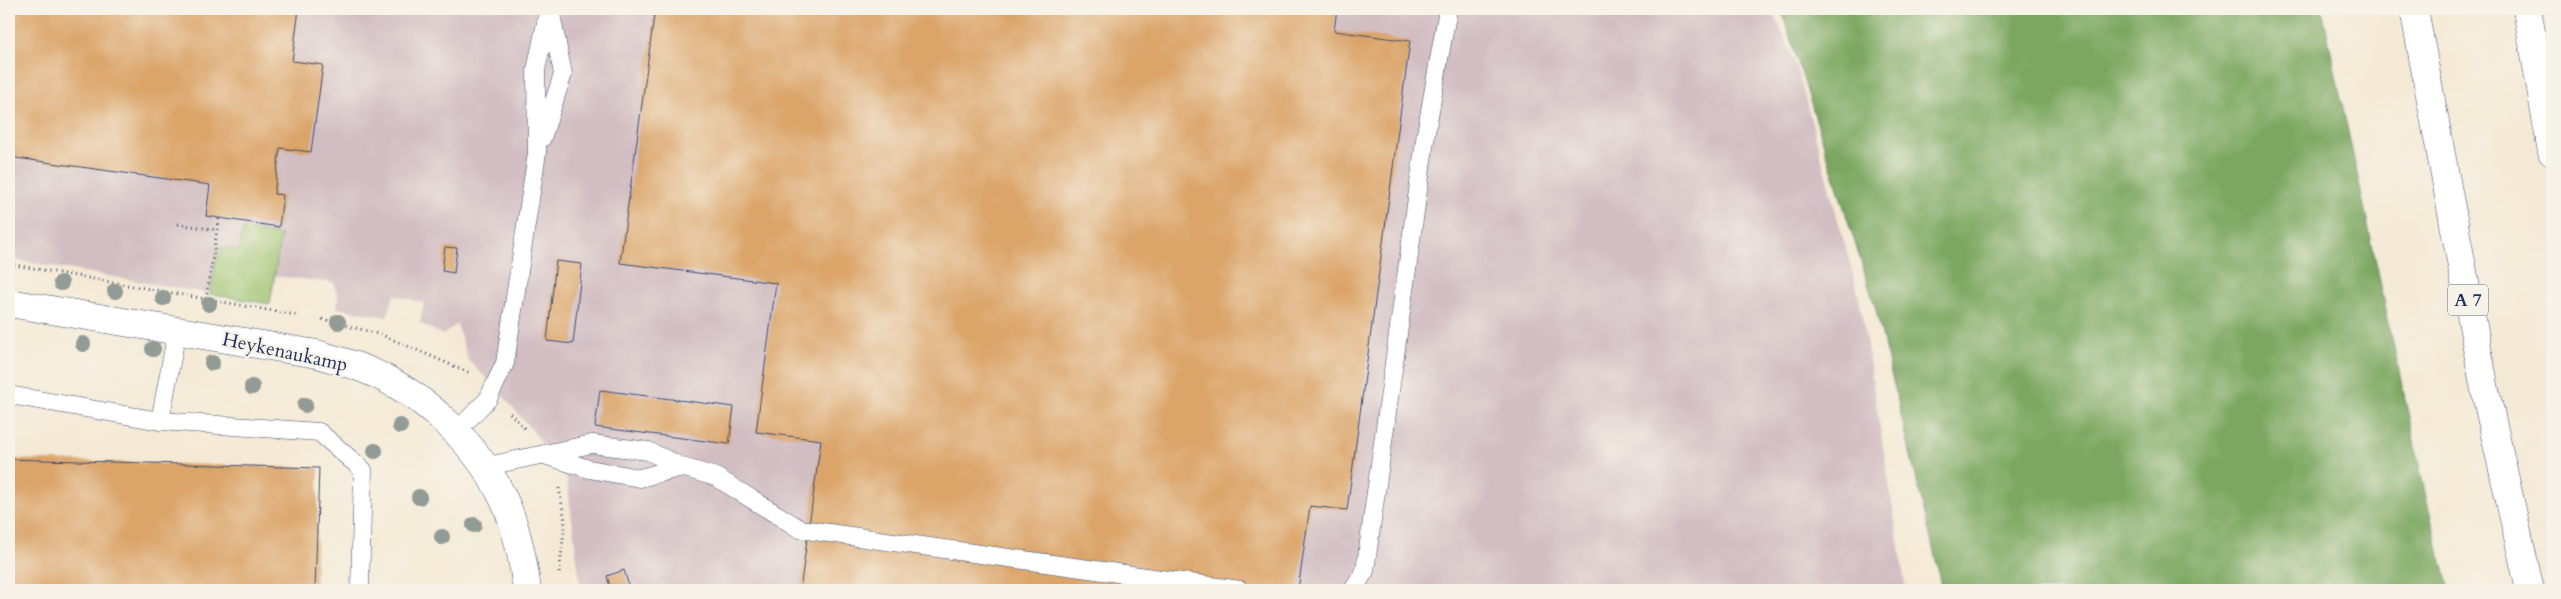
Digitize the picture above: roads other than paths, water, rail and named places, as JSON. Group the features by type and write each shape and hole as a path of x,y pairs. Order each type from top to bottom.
{"main road":[{"name":"A 7","path":"2414,9 2485,390 2530,590"},
{"path":"2526,9 2552,152"},
{"name":"Heykenaukamp","path":"9,303 317,354 364,369 407,390 436,412 456,432 483,467 503,498 516,533 527,590"}],"lane":[{"path":"537,152 563,74 550,9"},
{"path":"456,432 488,399 505,363 537,152 536,70 550,9"},
{"path":"1353,590 1365,571 1426,133 1448,9"},
{"path":"160,421 177,331"},
{"path":"9,395 160,421 319,432 363,470 360,590"},
{"path":"483,467 592,444 648,451 682,467 716,477 800,529 1240,590"},
{"path":"541,454 588,469 640,478 682,467"}]}
